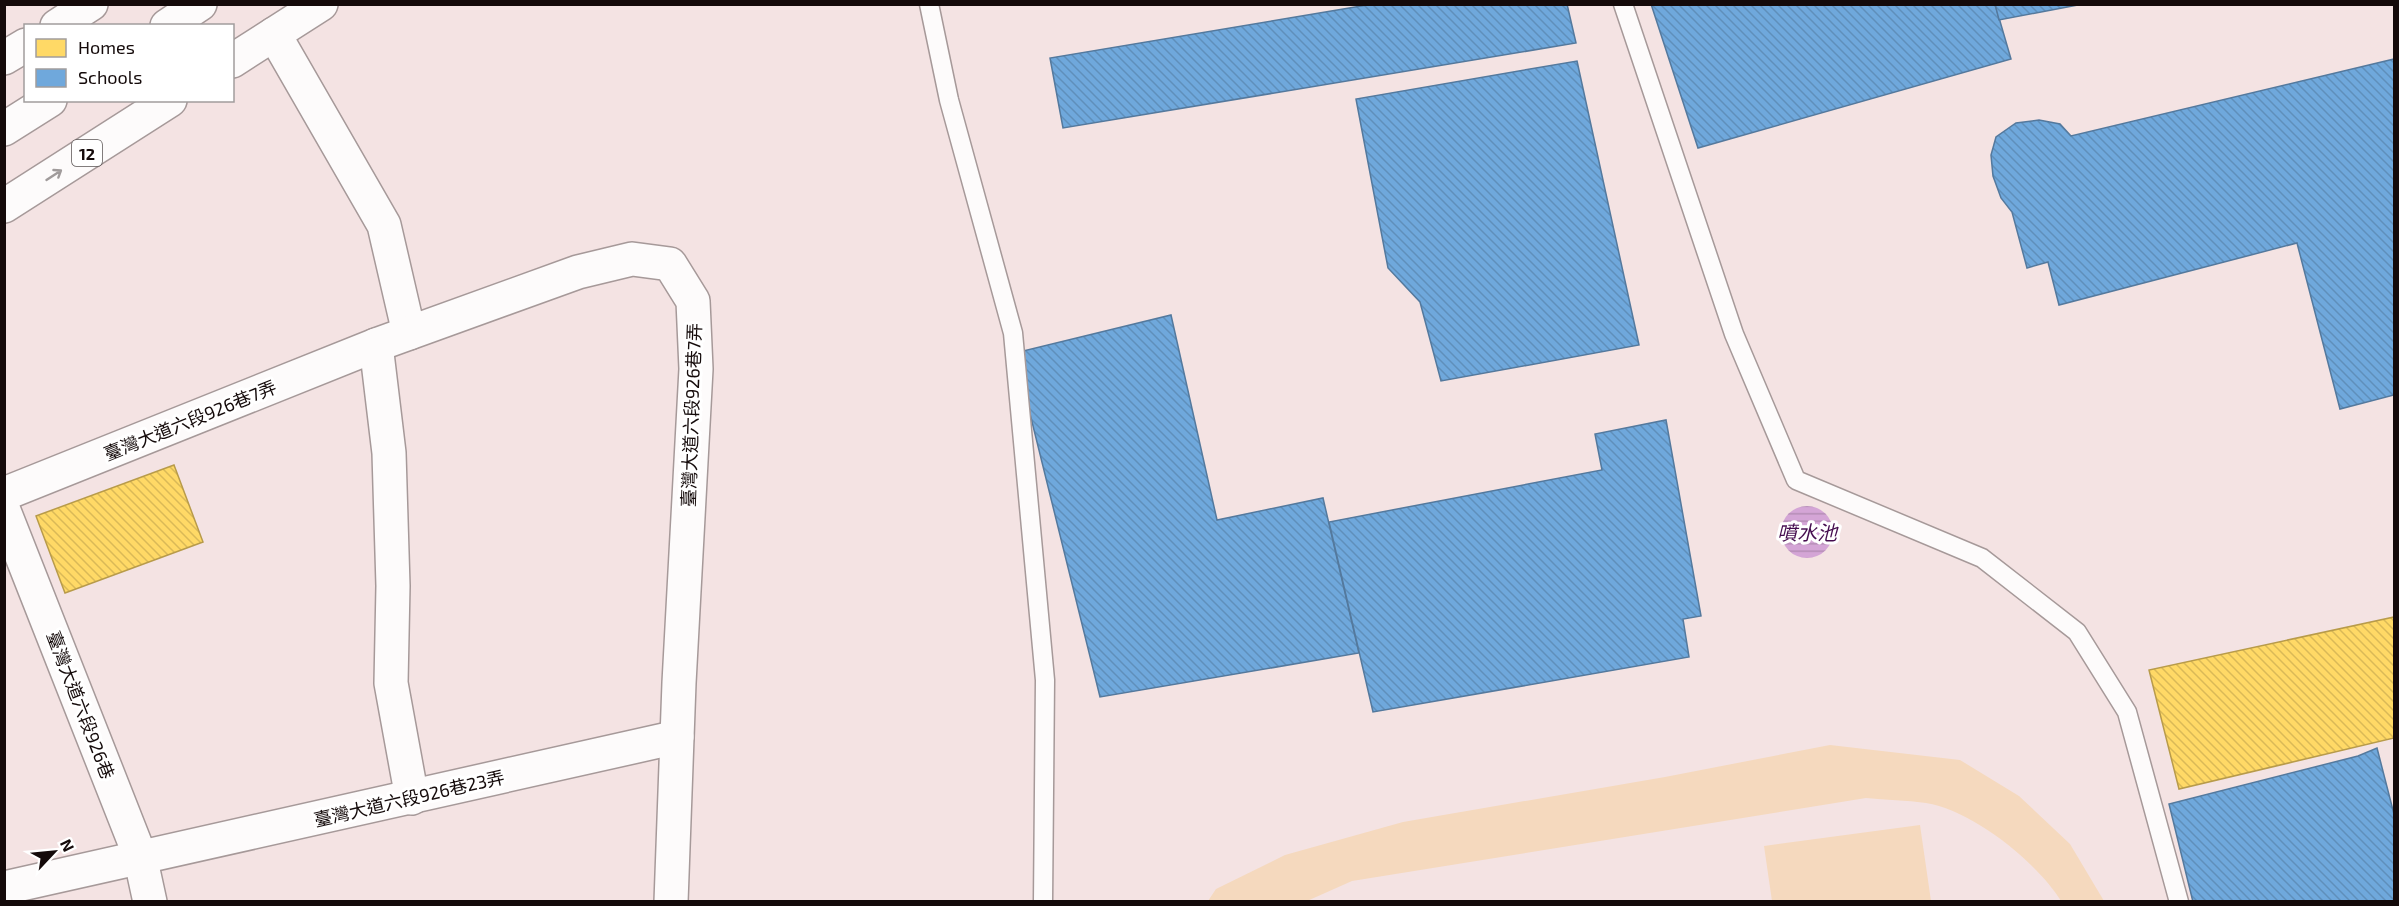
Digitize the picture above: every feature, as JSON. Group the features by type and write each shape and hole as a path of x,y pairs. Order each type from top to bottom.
{"street":[{"path":"60,24 91,4"},
{"path":"170,24 200,4"},
{"path":"234,60 321,4"},
{"path":"274,34 384,225 409,333"},
{"path":"4,58 24,46"},
{"path":"4,129 47,102"},
{"name":"12","path":"4,206 167,102"},
{"name":"臺灣大道六段926巷7弄","path":"4,494 376,345 578,272 632,259 670,264 693,301 696,369 677,737"},
{"path":"376,345 389,453 393,586 391,683 412,798"},
{"name":"臺灣大道六段926巷","path":"4,511 140,856 150,902"},
{"path":"671,902 677,737"},
{"name":"臺灣大道六段926巷23弄","path":"4,888 677,737"}],"lane":[{"path":"929,4 948,100 1013,333 1045,680 1043,902"},
{"path":"1623,4 1734,334 1796,480 1982,558 2078,632 2127,712 2179,902"}],"shaded area":[{"path":"1830,745 1960,760 2019,796 2070,844 2104,901 2061,901 2036,870 2020,855 1983,827 1963,816 1926,803 1866,798 1352,881 1307,901 1208,901 1216,889 1285,855 1403,822 1665,777"},
{"path":"1920,825 1931,901 1772,901 1764,846"}],"water":[{"name":"噴水池","path":"1802,506 1812,506 1826,513 1833,532 1826,551 1812,558 1802,558 1792,554 1785,547 1781,537 1781,527 1785,517 1792,510"}],"building: Homes":[{"path":"174,465 203,542 65,593 36,516"},
{"path":"2394,617 2394,738 2179,789 2149,670"}],"building: Schools":[{"path":"1373,4 1567,4 1576,43 1063,128 1050,58"},
{"path":"1651,4 1995,4 2011,59 1698,148"},
{"path":"1995,4 2083,4 1999,20"},
{"path":"2394,59 2394,395 2340,409 2297,243 2059,305 2048,262 2027,268 2012,212 2001,198 1993,176 1991,155 1996,137 2016,123 2039,120 2060,124 2071,136"},
{"path":"1577,61 1639,345 1441,381 1420,302 1388,268 1356,99"},
{"path":"1171,315 1217,520 1323,498 1359,653 1100,697 1015,353"},
{"path":"1666,420 1701,616 1683,619 1689,657 1373,712 1329,522 1602,470 1595,434"},
{"path":"2377,748 2394,814 2394,902 2193,902 2169,804 2358,756"}]}
